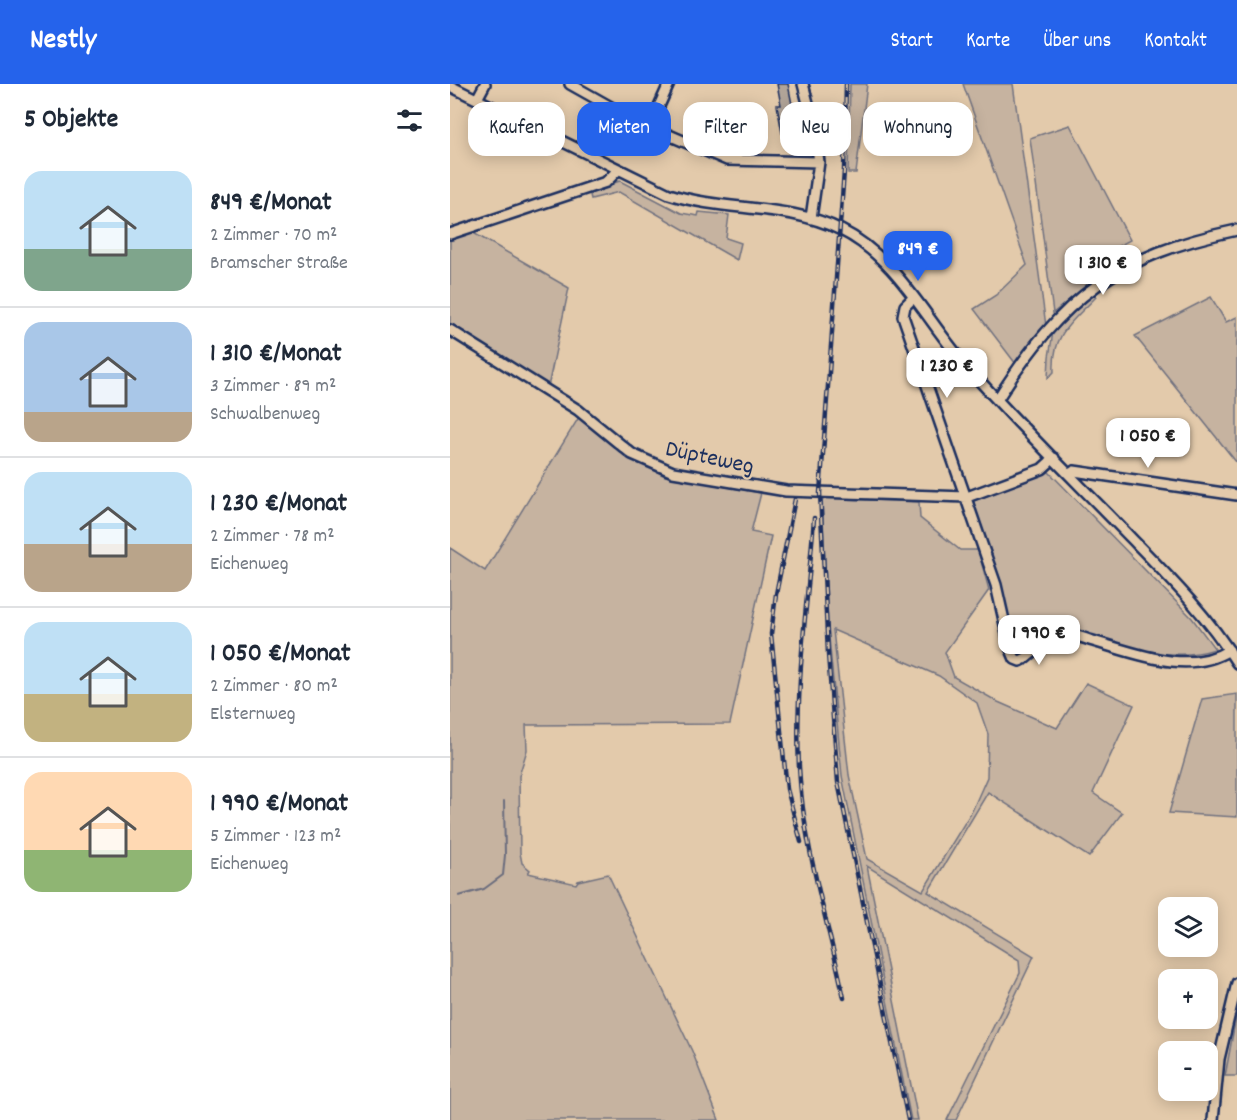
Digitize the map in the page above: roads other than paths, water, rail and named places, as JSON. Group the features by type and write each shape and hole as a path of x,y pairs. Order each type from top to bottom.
{"street":[{"path":"477,99 485,84"},
{"path":"570,84 602,102"},
{"path":"661,102 669,84"},
{"path":"803,84 814,126 819,162 811,218"},
{"path":"450,86 656,189 686,200 776,211 811,218 840,229 872,253 913,298 960,359 997,400 1196,606 1231,646 1237,663"},
{"path":"671,135 727,160 819,162"},
{"path":"450,234 606,182 618,170"},
{"path":"997,400 1051,324 1094,286 1120,269 1151,254 1237,230"},
{"path":"913,298 904,306 903,316 996,585 1010,647 1015,659 1020,661 1026,658 1057,632 1152,658 1178,662 1220,656 1231,646"},
{"name":"Düpteweg","path":"450,330 578,410 632,454 673,472 786,491 967,497"},
{"path":"967,497 1042,468 1053,458"},
{"path":"1070,474 1074,471 1237,495"},
{"path":"1213,1120 1219,1059 1237,983"}],"waterway":[{"path":"459,896 484,889 503,875 504,801"}],"railway":[{"path":"846,84 844,171 820,493 828,654 838,782 908,1120"},
{"path":"795,499 776,594 771,634 787,789 801,842"},
{"path":"814,518 800,673 799,767 805,826 844,998"}]}
